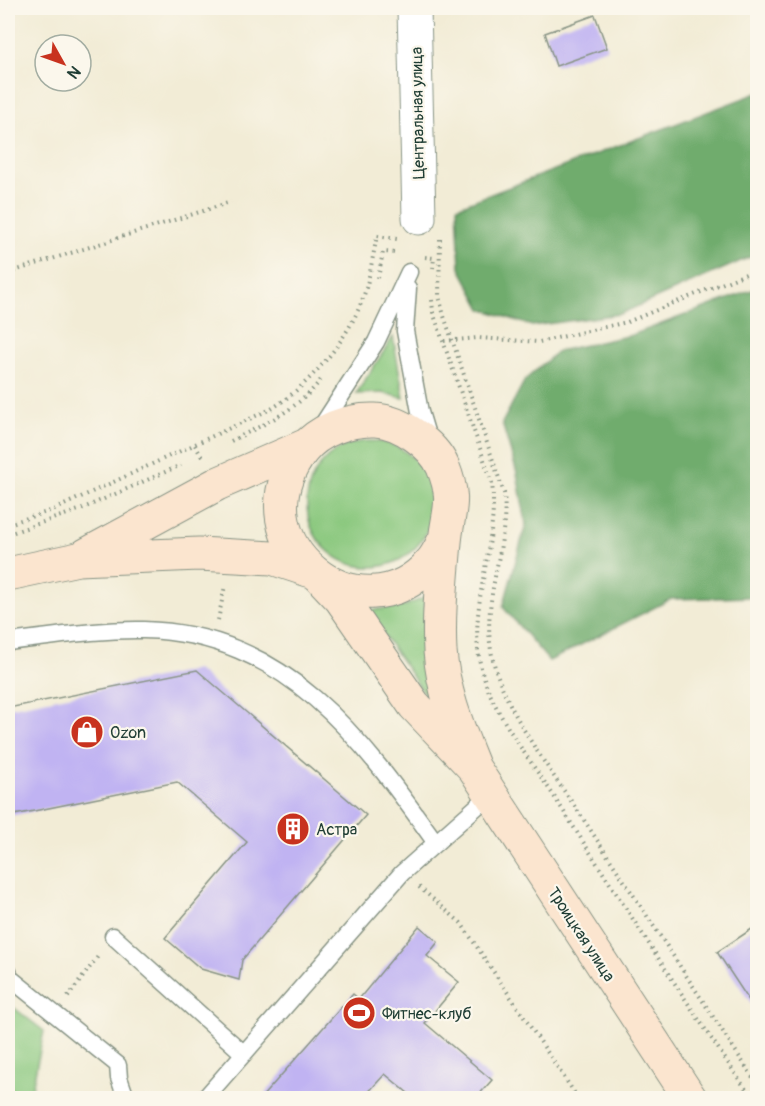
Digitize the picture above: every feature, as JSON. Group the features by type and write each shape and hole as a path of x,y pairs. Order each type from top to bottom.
{"street":[{"name":"Центральная улица","path":"414,8 419,218"},
{"path":"78,559 217,484 309,442 341,424 378,420 409,432 436,456 450,488 452,507 445,539 440,632 442,673 452,711 483,781"},
{"path":"309,442 293,462 284,484 281,504 289,542 316,575 341,599 414,705 483,781"},
{"path":"8,574 78,559 231,554 286,561 346,589 361,592 380,591 415,576 432,562 445,539"},
{"name":"Троицкая улица","path":"483,781 690,1098"}],"lane":[{"path":"309,442 375,342 409,272 405,331 420,412 426,435 436,456"},
{"path":"8,642 115,630 176,632 213,640 260,659 296,681 357,738 383,768 436,843"},
{"path":"205,1098 402,873 436,843 483,781"},
{"path":"113,936 244,1054"},
{"path":"8,976 118,1065 119,1078 126,1098"}],"path":[{"path":"8,273 231,202"},
{"path":"8,524 53,510 271,409 290,398 308,381 349,327 364,295 377,236 386,237"},
{"path":"440,248 439,296 504,493 506,511 491,598 489,631 494,668 503,692 758,1085"},
{"path":"376,289 383,252"},
{"path":"444,341 478,338 539,342 627,322 758,269"},
{"path":"434,312 492,483 495,504 493,531 475,630 485,685 605,876 752,1098"},
{"path":"229,442 277,418 299,403 316,387 329,368"},
{"path":"8,534 80,510 210,452"},
{"path":"402,873 461,923 578,1098"},
{"path":"64,1002 113,936"}],"green space":[{"path":"757,93 757,254 620,314 532,326 482,309 460,268 457,207"},
{"path":"757,288 757,597 671,599 549,661 503,607 526,524 517,473 502,423 525,380 558,351 632,335"},
{"path":"393,337 404,398 383,393 356,394"},
{"path":"370,441 394,446 414,460 428,480 433,504 428,528 414,548 394,562 370,567 346,562 326,548 312,528 307,504 312,480 326,460 346,446"},
{"path":"426,597 424,659 435,709 367,611 407,605"},
{"path":"9,1004 44,1031 30,1098 8,1098"}],"building":[{"path":"595,15 607,48 556,66 545,33"},
{"name":"Астра","path":"197,670 366,815 242,960 239,980 201,969 165,938 247,842 177,782 9,816 8,810 8,708"},
{"path":"758,925 758,1014 717,952"},
{"path":"419,926 438,942 427,956 459,982 425,1023 492,1080 476,1098 414,1098 385,1074 363,1098 261,1098 353,994 359,999"}],"place":[{"name":"Ozon","path":"87,732"},
{"name":"Астра","path":"293,829"},
{"name":"Фитнес-клуб","path":"359,1013"}]}
